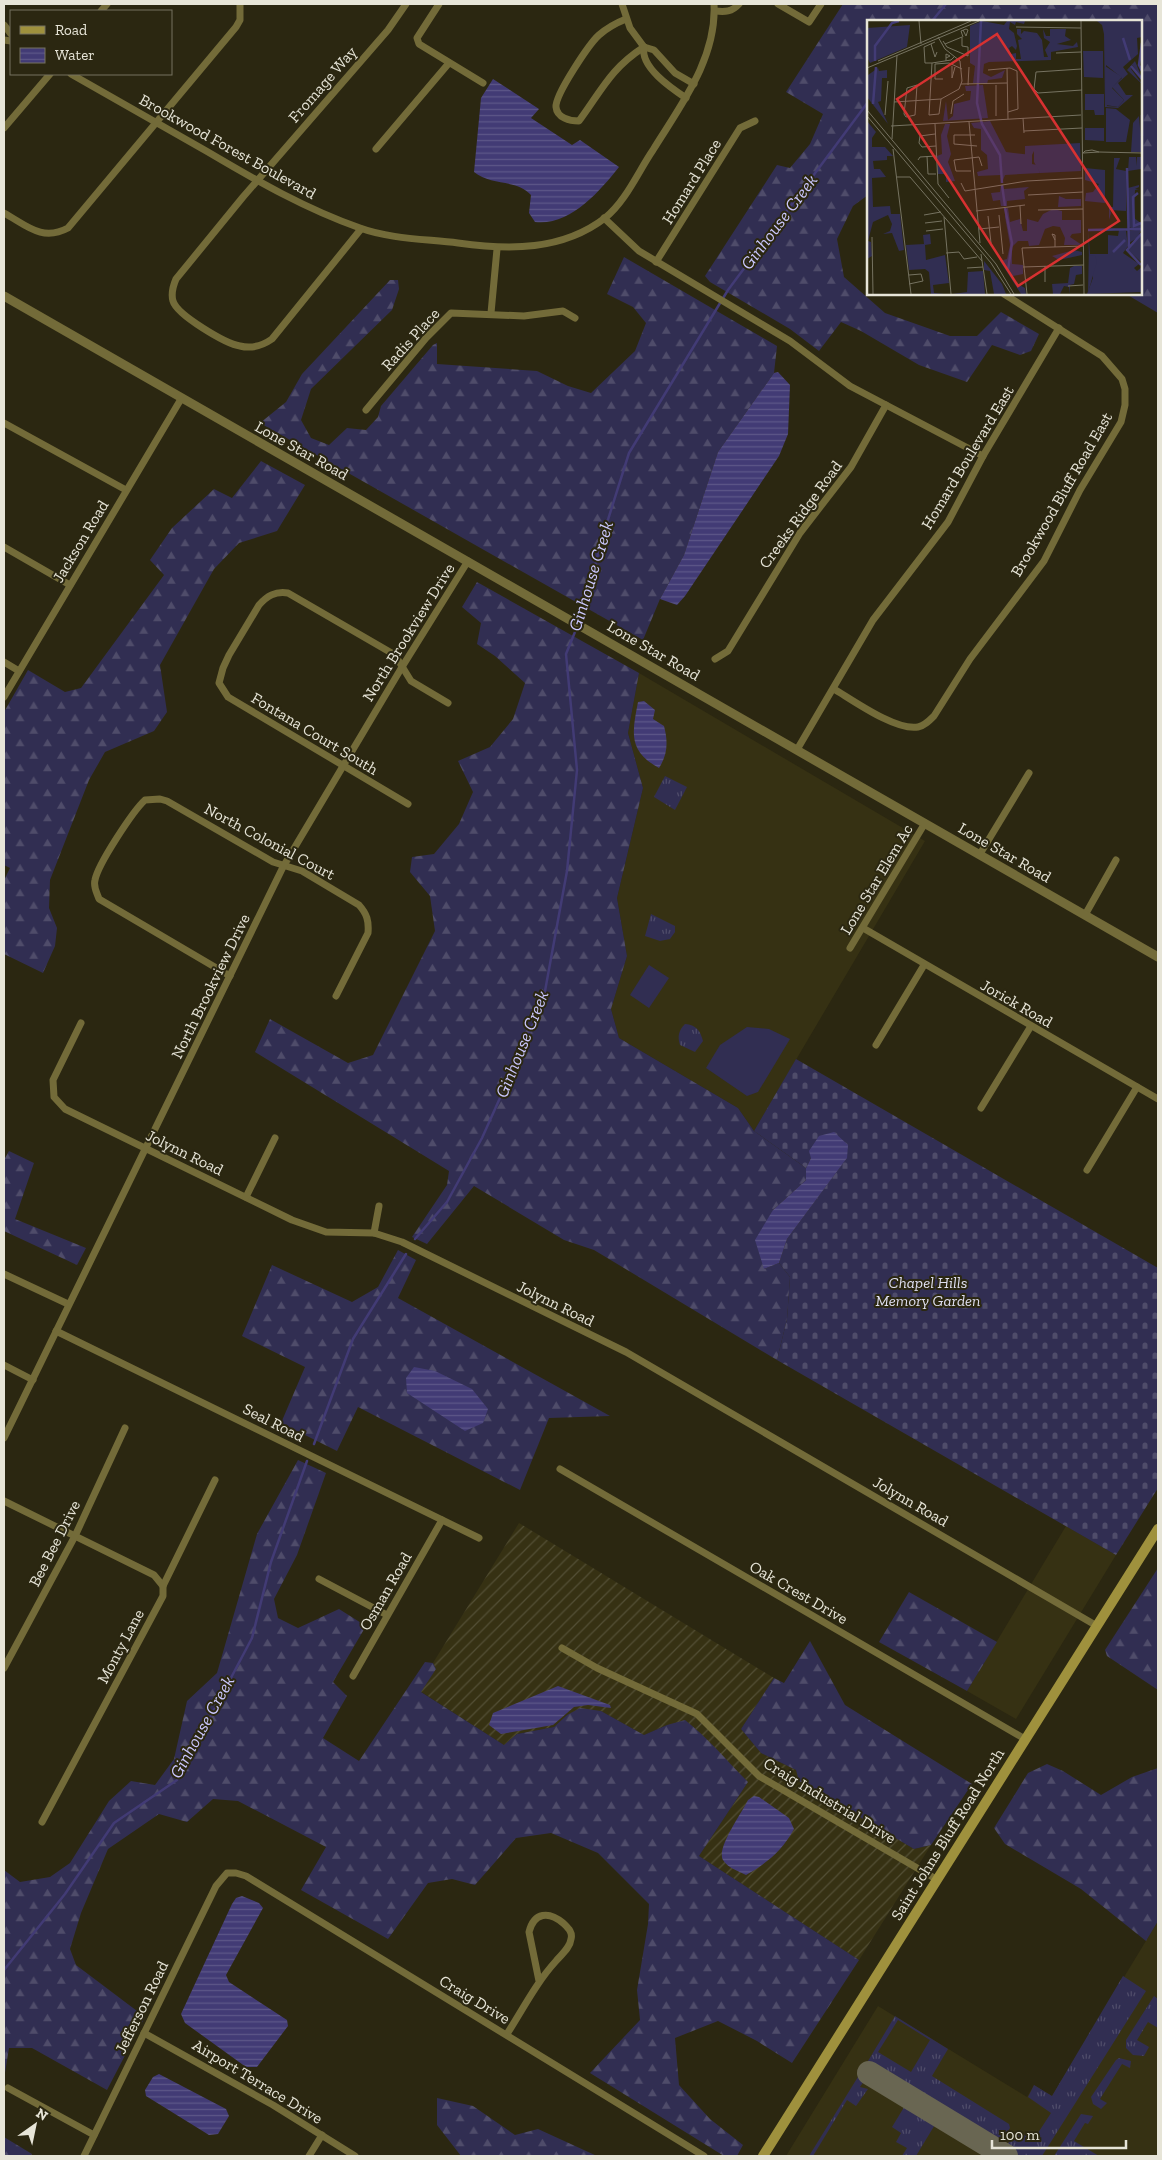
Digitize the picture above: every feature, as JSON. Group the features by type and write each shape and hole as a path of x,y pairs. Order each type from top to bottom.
{"main road":[{"name":"Saint Johns Bluff Road North","path":"763,2156 1158,1529"}],"street":[{"path":"4,213 44,234 53,235 68,228 240,20 240,4"},
{"name":"Fromage Way","path":"362,229 272,339 265,344 256,347 238,346 189,319 177,309 174,302 173,286 176,279 257,181 388,30 406,4"},
{"path":"438,4 417,38 419,44 482,83"},
{"path":"622,4 630,28 644,47 644,59 656,73 686,98"},
{"path":"714,7 726,12 734,9 739,4"},
{"path":"778,4 808,22 822,4"},
{"name":"Brookwood Forest Boulevard","path":"73,75 257,181 304,205 362,229 498,249 532,247 558,241 604,218 622,198 694,84 710,44 714,7"},
{"path":"626,20 613,25 598,36 580,61 556,100 556,109 561,116 569,121 580,121 605,81 619,65 644,47"},
{"path":"644,47 654,50 675,73 694,84"},
{"path":"376,149 449,63"},
{"path":"656,73 666,64"},
{"path":"4,128 49,75"},
{"name":"Homard Place","path":"656,262 740,128 755,121"},
{"path":"604,218 625,240 656,262 790,341 850,386 983,456"},
{"path":"491,313 498,249"},
{"path":"1006,295 1059,328"},
{"name":"Lone Star Road","path":"4,296 181,399 798,748 925,824 1158,957"},
{"name":"Radis Place","path":"366,410 444,318 451,313 491,313 524,316 563,311 575,318"},
{"name":"Brookwood Bluff Road East","path":"834,689 898,725 919,727 934,716 970,659 1044,561 1080,490 1121,422 1125,389 1115,368 1102,356 1059,328"},
{"name":"Homard Boulevard East","path":"798,748 873,620 948,522 983,456 1059,328"},
{"name":"Jackson Road","path":"4,697 181,399"},
{"name":"Creeks Ridge Road","path":"715,658 728,651 800,533 864,448 886,405"},
{"path":"4,423 126,490"},
{"path":"4,547 70,585"},
{"name":"North Brookview Drive","path":"4,1438 284,866 402,666 468,560"},
{"name":"Fontana Court South","path":"402,666 395,654 288,593 279,592 265,599 259,606 229,655 219,683 228,698 408,804"},
{"path":"4,662 19,671"},
{"path":"402,666 412,681 448,703"},
{"path":"980,854 1030,773"},
{"name":"North Colonial Court","path":"230,976 99,899 95,889 97,874 133,812 146,800 160,799 284,866 302,871 355,902 365,912 369,924 368,933 336,996"},
{"name":"Lone Star Elem Ac","path":"850,948 925,824"},
{"path":"1085,915 1116,860"},
{"name":"Jorick Road","path":"863,928 924,966 1158,1099"},
{"path":"876,1045 924,966"},
{"name":"Jolynn Road","path":"81,1023 54,1080 54,1097 65,1109 314,1229 339,1233 374,1233 402,1242 626,1352 1096,1626"},
{"path":"981,1108 1031,1026"},
{"path":"1087,1170 1137,1087"},
{"path":"246,1197 275,1138"},
{"path":"374,1233 379,1206"},
{"path":"4,1274 68,1304"},
{"name":"Seal Road","path":"56,1331 479,1538"},
{"path":"4,1365 33,1380"},
{"name":"Bee Bee Drive","path":"4,1668 75,1536 124,1428"},
{"name":"Oak Crest Drive","path":"560,1469 1025,1739"},
{"name":"Monty Lane","path":"42,1822 163,1596 163,1586 215,1480"},
{"path":"4,1501 154,1575 163,1586"},
{"name":"Osman Road","path":"353,1676 442,1520"},
{"path":"319,1579 387,1614"},
{"name":"Craig Industrial Drive","path":"562,1648 597,1668 697,1714 759,1776 936,1879"},
{"name":"Craig Drive","path":"228,1874 236,1873 246,1876 704,2156"},
{"name":"Jefferson Road","path":"84,2156 216,1886 228,1874"},
{"path":"507,2034 539,1981 569,1946 572,1936 570,1929 551,1915 543,1914 531,1924 529,1932 539,1981"},
{"name":"Airport Terrace Drive","path":"144,2033 181,2051 356,2156"},
{"path":"8,2088 94,2135"},
{"path":"309,2156 322,2135"}],"shaded area":[{"path":"639,673 925,841 754,1131 738,1108 619,1038 611,1009 627,956 617,898 643,788 628,733"},
{"path":"519,1523 774,1678 741,1729 761,1753 796,1770 800,1781 914,1849 931,1845 859,1960 699,1856 748,1782 725,1760 667,1725 644,1735 601,1711 567,1715 554,1727 517,1734 504,1745 420,1691 436,1669 433,1663"},
{"path":"1066,1526 1116,1555 1016,1719 967,1691"},
{"path":"1158,1921 1158,2156 786,2156 878,2006 1027,2097 1034,2085 1052,2096"}],"green space":[{"path":"843,4 1158,4 1158,313 1128,295 1142,295 1142,20 867,20 867,196 853,206 837,239 844,277 885,313 950,336 977,336 1001,312 1039,334 1031,351 1020,355 992,345 967,382 919,365 861,331 841,322 819,351 790,329 710,282 705,276 777,165 790,168 810,144 823,114 786,92"},
{"path":"624,257 777,346 774,373 718,452 684,555 660,599 643,640 260,423 286,402 302,374 390,280 398,280 399,289 392,310 311,389 301,420 311,438 329,445 347,428 366,430 378,417 381,406 433,345 437,343 437,364 537,371 568,386 591,393 635,351 646,323 633,307 607,294"},
{"path":"261,461 305,485 277,531 239,543 214,569 160,665 167,712 154,731 105,752 89,780 50,880 49,908 57,928 55,946 43,973 4,954 4,880 10,868 4,865 4,712 28,670 65,692 81,688 164,575 150,560 172,528 214,489 232,498"},
{"path":"477,582 639,673 628,733 643,788 617,898 627,956 611,1009 619,1038 738,1108 754,1131 806,1168 806,1180 773,1210 764,1269 779,1263 790,1277 787,1319 777,1360 594,1250 564,1240 474,1186 427,1244 412,1237 447,1185 449,1171 255,1052 270,1019 348,1063 373,1055 435,931 430,896 410,872 412,857 434,854 459,824 473,792 458,761 490,747 513,719 525,683 495,656 477,644 481,623 462,607"},
{"path":"665,776 687,787 675,810 654,797"},
{"path":"651,914 675,926 675,932 670,939 660,941 645,936"},
{"path":"649,965 669,978 649,1008 630,995"},
{"path":"685,1024 695,1027 702,1037 703,1041 695,1052 680,1045 679,1033"},
{"path":"747,1027 769,1029 790,1039 758,1092 747,1096 706,1068 720,1045"},
{"name":"Chapel Hills Memory Garden","path":"796,1059 1158,1268 1158,1488 1116,1555 777,1360 787,1319 790,1277 779,1263 787,1239 846,1159 811,1158 806,1168 754,1131"},
{"path":"9,1151 34,1163 15,1219 86,1248 77,1265 4,1231 4,1160"},
{"path":"398,1250 416,1260 398,1298 610,1416 549,1418 520,1490 358,1407 337,1451 281,1423 305,1367 242,1336 272,1265 352,1302 378,1287"},
{"path":"298,1460 326,1473 297,1555 274,1599 278,1618 298,1628 339,1609 366,1626 333,1682 347,1696 323,1738 359,1761 425,1662 433,1663 436,1669 421,1692 504,1745 517,1734 554,1727 567,1715 580,1708 601,1711 644,1735 685,1720 710,1742 748,1782 699,1856 859,1960 792,2063 757,2041 718,2021 675,2038 679,2085 710,2119 743,2145 737,2156 724,2156 590,2073 640,2020 637,1990 648,1924 649,1904 598,1853 551,1833 516,1838 475,1885 452,1879 428,1883 388,1939 301,1890 326,1847 238,1801 213,1799 187,1822 159,1814 108,1849 81,1913 70,1949 76,1965 145,2017 107,2090 32,2048 9,2048 4,2079 4,1870 20,1882 50,1877 70,1863 109,1801 131,1781 155,1785 174,1759 187,1701 217,1673 257,1534"},
{"path":"1158,1568 1158,1690 1107,1656 1105,1650"},
{"path":"909,1592 997,1642 967,1691 879,1642"},
{"path":"810,1641 845,1705 972,1784 931,1845 914,1849 799,1781 796,1770 761,1753 741,1729 774,1678 784,1683"},
{"path":"1047,1764 1063,1771 1101,1795 1132,1777 1158,1768 1158,1921 1146,1941 1081,1889 1005,1844 994,1828 1028,1773"},
{"path":"1123,1976 1146,1991 1042,2156 1020,2156 1009,2149 1007,2145 1016,2131 1034,2139 1051,2113 1028,2097 1034,2085 1052,2096"},
{"path":"1154,1996 1158,1999 1158,2028 1148,2022 1137,2040 1149,2047 1144,2056 1133,2055 1126,2048 1126,2040"},
{"path":"895,2016 948,2049 932,2076 1009,2124 1010,2128 1002,2140 996,2142 878,2070 875,2071 865,2066","holes":["898,2020 930,2040 911,2072 878,2052"]},
{"path":"1119,2058 1131,2061 1130,2068 1122,2064 1100,2099 1107,2103 1101,2109 1093,2104 1091,2097"},
{"path":"861,2072 867,2076 868,2081 864,2081 860,2087 868,2089 856,2106 847,2100 813,2156 809,2156"},
{"path":"437,2098 473,2106 515,2135 538,2129 597,2156 461,2156 437,2125"},
{"path":"906,2104 936,2123 916,2156 902,2156 907,2148 896,2142 901,2133 892,2127"},
{"path":"1081,2114 1093,2116 1088,2124 1085,2123 1074,2141 1099,2156 1054,2156"},
{"path":"4,2137 32,2154 31,2156 4,2156"}],"water":[{"path":"493,79 539,109 531,118 572,145 580,140 619,167 593,196 572,213 548,222 535,222 529,213 531,195 525,190 511,184 488,179 474,172 481,98"},
{"path":"778,372 790,385 788,434 779,456 685,596 677,605 660,599 684,555 718,452 774,373"},
{"path":"644,701 655,710 653,719 664,726 667,742 666,753 659,768 642,755 637,748 635,740 634,723 638,702"},
{"path":"834,1132 848,1145 847,1158 787,1239 779,1263 764,1269 755,1240 773,1210 806,1180 806,1168 811,1158 809,1151 819,1136"},
{"path":"414,1367 435,1371 472,1389 488,1409 483,1423 465,1431 407,1393 406,1378"},
{"path":"558,1686 610,1705 611,1708 588,1705 574,1707 553,1725 501,1734 489,1725 493,1713"},
{"path":"754,1796 759,1797 789,1818 794,1829 773,1856 746,1875 728,1865 723,1860 722,1855 726,1839 748,1800"},
{"path":"242,1896 259,1903 263,1908 226,1975 229,1982 287,2020 288,2026 257,2067 246,2067 185,2023 181,2014 232,1904 236,1898"},
{"path":"159,2074 226,2109 229,2116 218,2134 209,2135 146,2096 145,2090 153,2077"}],"waterway":[{"name":"Ginhouse Creek","path":"933,20 946,4"},
{"name":"Ginhouse Creek","path":"579,622 585,609 600,545 629,453 728,290 867,103"},
{"name":"Ginhouse Creek","path":"415,1239 447,1202 482,1138 543,1002 567,871 577,770 566,654 577,627"},
{"name":"Ginhouse Creek","path":"314,1444 353,1339 406,1254"},
{"name":"Ginhouse Creek","path":"4,1970 65,1894 114,1823 177,1780 252,1638 271,1562 307,1461"}],"taxiway":[{"path":"869,2073 1006,2156"}]}
